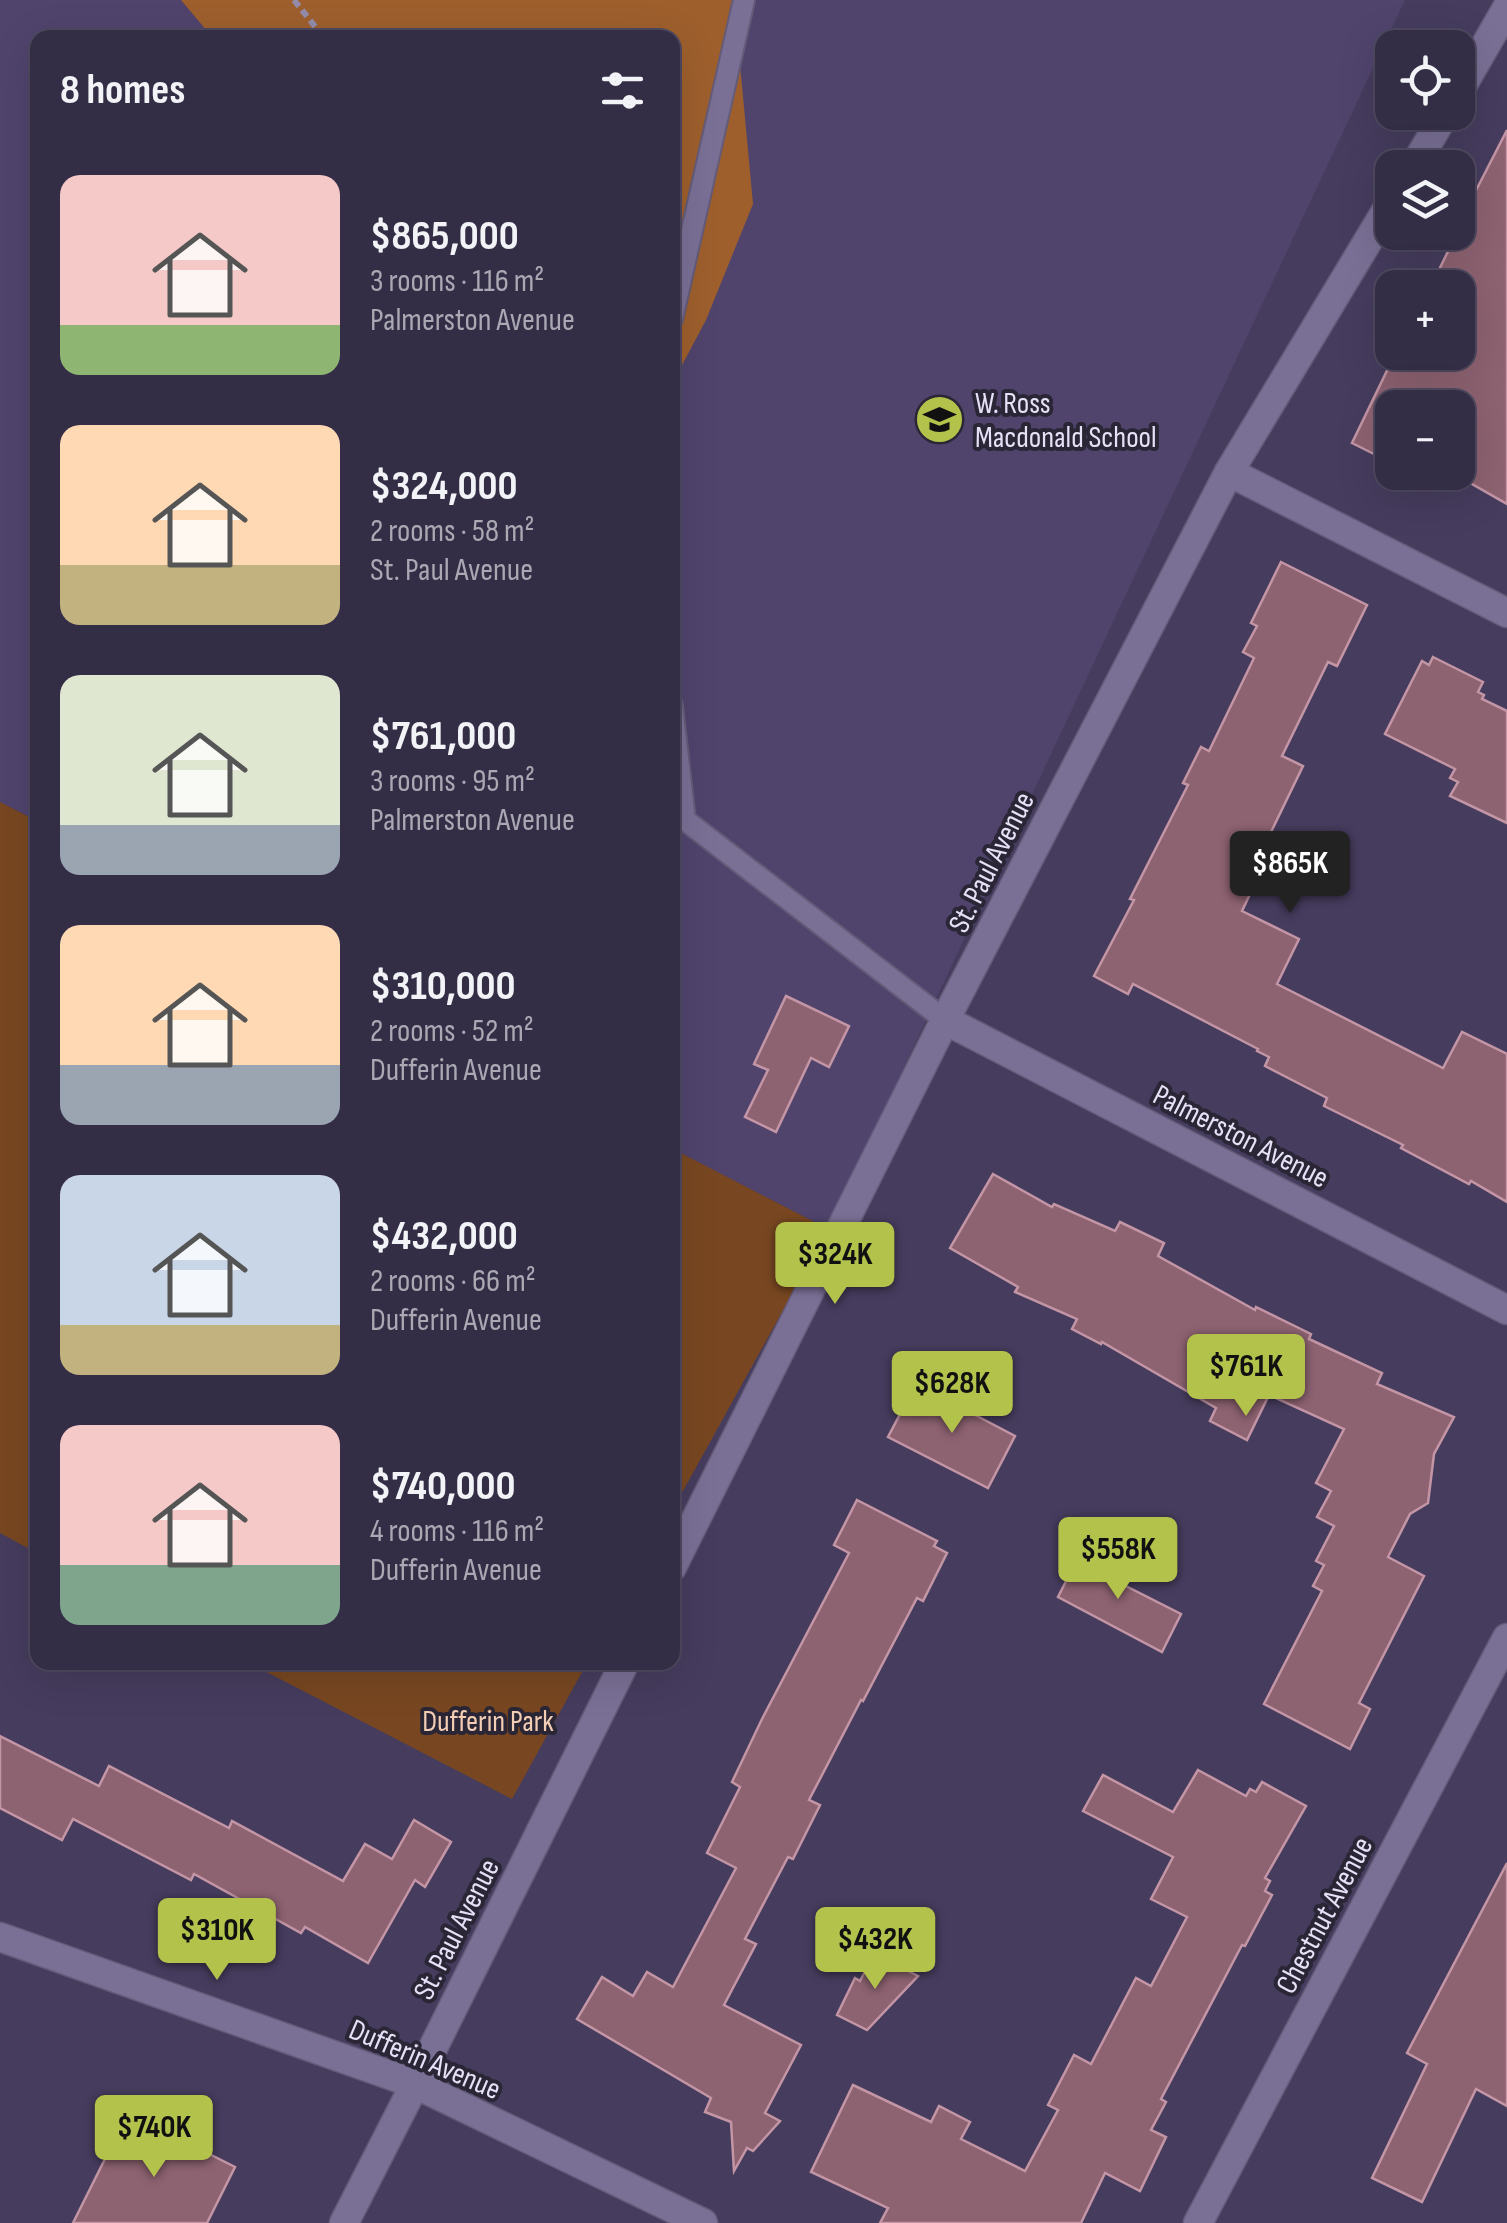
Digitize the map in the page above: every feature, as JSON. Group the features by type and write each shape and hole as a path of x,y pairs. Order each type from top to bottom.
{"street":[{"path":"1475,64 1507,8"},
{"name":"St. Paul Avenue","path":"680,1552 945,1020 1229,472 1375,229"},
{"path":"1229,472 1507,613"},
{"name":"Palmerston Avenue","path":"945,1020 1507,1310"},
{"name":"Chestnut Avenue","path":"1198,2223 1507,1638"},
{"name":"St. Paul Avenue","path":"344,2223 621,1670"},
{"name":"Dufferin Avenue","path":"0,1937 415,2084 703,2223"}],"lane":[{"path":"680,284 744,0"},
{"path":"680,776 685,820 945,1020"}],"path":[{"path":"294,0 318,30"}],"shaded area":[{"name":"W. Ross Macdonald School","path":"0,0 1405,0 1391,30 1375,30 1375,64 828,1229 680,1153 680,30 30,30 30,817 0,802"},
{"path":"181,0 734,0 753,204 706,320 680,369 680,30 206,30"}],"green space":[{"path":"0,802 30,817 30,1549 0,1533"},
{"path":"680,1153 828,1229 680,1496"},
{"name":"Dufferin Park","path":"263,1670 583,1670 512,1799"}],"building":[{"path":"1507,130 1507,504 1475,486 1475,390 1378,390 1387,370 1475,370 1475,270 1439,270 1449,250 1475,250 1475,192"},
{"path":"1375,395 1375,454 1352,443"},
{"path":"1281,562 1367,605 1337,666 1328,662 1282,756 1303,766 1258,859 1265,863 1242,911 1299,939 1277,984 1443,1068 1462,1032 1507,1054 1507,1202 1324,1106 1327,1098 1265,1066 1269,1057 1258,1049 1133,984 1128,994 1094,976 1188,785 1183,783 1201,747 1209,751 1254,658 1243,652 1257,626 1251,623"},
{"path":"1433,657 1483,682 1478,692 1484,695 1482,699 1507,711 1507,823 1450,796 1458,782 1450,778 1455,769 1385,734 1422,661 1429,665"},
{"path":"786,996 849,1026 829,1067 811,1058 776,1132 745,1117 768,1070 754,1064"},
{"path":"993,1174 1052,1207 1054,1204 1115,1231 1120,1222 1164,1243 1158,1256 1255,1310 1256,1307 1311,1334 1309,1339 1382,1373 1377,1384 1454,1417 1434,1454 1428,1503 1410,1514 1388,1557 1424,1576 1359,1703 1370,1709 1350,1749 1264,1704 1322,1591 1313,1586 1324,1565 1316,1561 1334,1526 1317,1517 1331,1491 1316,1483 1344,1429 1269,1395 1247,1440 1210,1421 1216,1408 1102,1342 1072,1329 1077,1319 1015,1292 1018,1287 950,1248"},
{"path":"916,1384 1015,1436 988,1488 888,1437"},
{"path":"857,1500 937,1541 934,1546 947,1553 923,1601 917,1598 861,1700 809,1800 820,1805 745,1939 756,1944 724,2005 801,2045 765,2113 780,2121 753,2151 747,2148 734,2171 731,2122 705,2112 711,2098 577,2019 602,1977 633,1996 647,1972 673,1987 736,1868 707,1853 740,1787 732,1782 849,1553 834,1545"},
{"path":"1082,1550 1122,1571 1116,1581 1181,1614 1162,1652 1058,1597"},
{"path":"0,1736 99,1786 109,1766 229,1828 232,1821 343,1881 365,1844 392,1859 414,1820 451,1842 425,1887 415,1880 368,1963 305,1927 301,1933 194,1874 191,1880 73,1819 62,1840 0,1808"},
{"path":"1198,1770 1246,1796 1250,1789 1256,1792 1262,1782 1306,1806 1265,1878 1270,1881 1265,1891 1272,1895 1161,2099 1166,2102 1151,2130 1166,2137 1140,2191 1105,2173 1081,2223 880,2223 888,2208 811,2172 853,2085 931,2122 939,2106 970,2122 961,2139 1025,2171 1058,2110 1048,2105 1074,2055 1091,2064 1136,1978 1151,1986 1187,1917 1151,1899 1173,1857 1083,1811 1103,1775 1173,1812"},
{"path":"1507,1863 1507,2106 1476,2089 1422,2202 1372,2178 1427,2064 1407,2053"},
{"path":"874,1954 918,1976 867,2030 837,2015 855,1978 860,1981"},
{"path":"128,2113 235,2167 207,2223 73,2223"}],"place":[{"name":"W. Ross Macdonald School","path":"940,420"}]}
